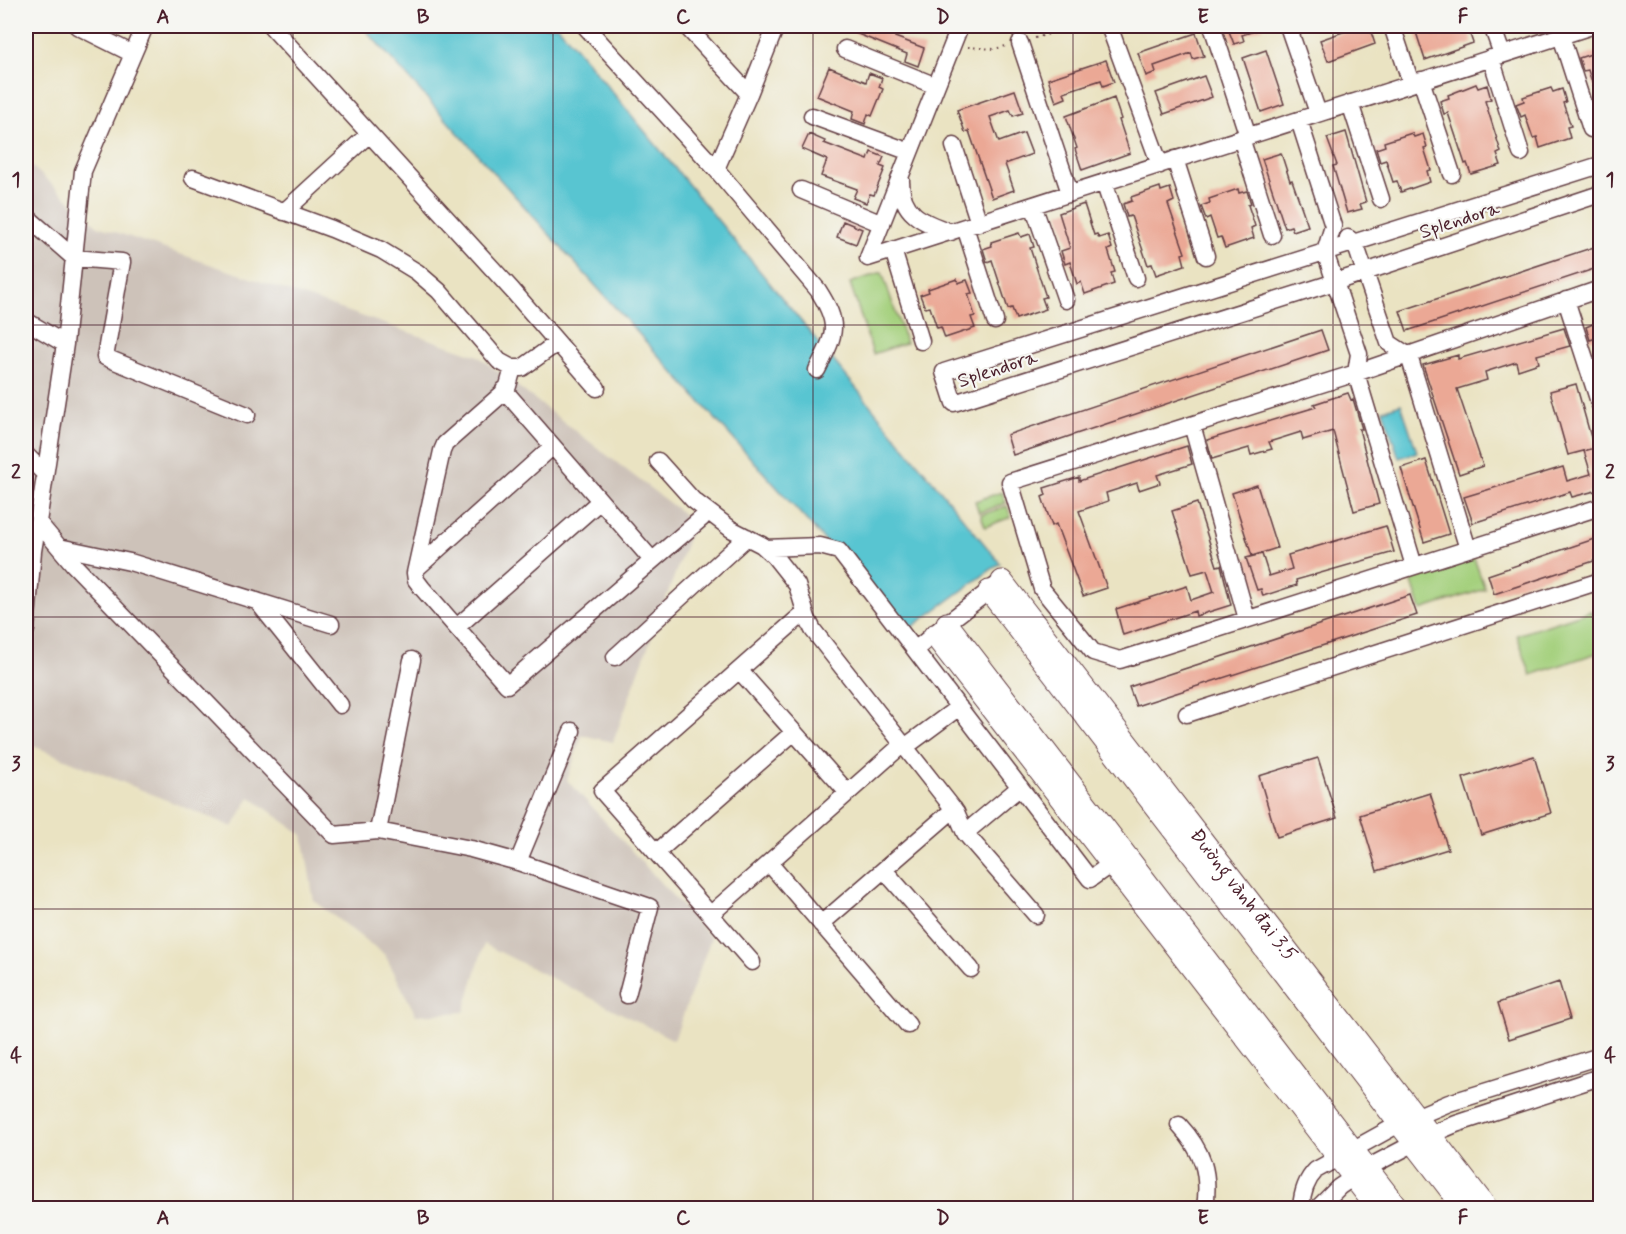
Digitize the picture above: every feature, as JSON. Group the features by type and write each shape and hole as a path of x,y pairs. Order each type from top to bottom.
{"main road":[{"name":"Đường vành đai 3.5","path":"996,586 1407,1120 1487,1209"},
{"path":"940,628 1111,864 1345,1153"},
{"path":"940,628 1345,1153 1360,1172 1398,1209"},
{"name":"Đường vành đai 3.5","path":"1422,1139 1464,1209"},
{"path":"1360,1172 1377,1208"}],"street":[{"path":"77,26 133,54"},
{"path":"271,26 597,388"},
{"path":"585,26 716,169 818,290 830,309 834,321 831,342 817,370"},
{"path":"686,26 750,94"},
{"path":"716,169 750,94 776,26"},
{"path":"960,26 868,258 1589,26"},
{"path":"1109,26 1206,256"},
{"path":"1212,26 1272,235"},
{"path":"1288,26 1318,113"},
{"path":"1392,26 1452,174"},
{"path":"1492,26 1497,56 1521,153"},
{"path":"26,630 29,550 38,522 65,344 83,171 133,54 146,30"},
{"path":"1561,36 1591,129"},
{"path":"1020,43 1070,193"},
{"path":"845,49 936,87"},
{"path":"1350,103 1381,199"},
{"path":"812,116 907,159"},
{"path":"1299,120 1333,226 1355,243 1389,343 1408,355 1468,549"},
{"path":"284,212 369,134"},
{"path":"954,146 965,227 995,321"},
{"path":"907,159 901,181 902,196 909,210 920,220 965,227"},
{"name":"Splendora","path":"1600,165 944,372 954,403 1366,272 1600,194"},
{"path":"193,178 332,229 381,250 417,272 439,291 499,361 513,368 522,368 557,343"},
{"path":"1104,182 1136,278"},
{"path":"801,190 882,224"},
{"path":"1034,205 1066,300"},
{"path":"26,216 74,258 122,262 105,357 248,415"},
{"path":"1333,226 1325,252 1359,354 1356,373 1414,566"},
{"path":"893,250 921,341"},
{"path":"1600,289 1356,373 1010,482 1042,589 1093,652 1120,660 1600,507"},
{"path":"1566,300 1600,405"},
{"path":"26,321 65,344"},
{"path":"513,368 504,390 445,444 441,451 415,576 422,588 507,685 702,518"},
{"path":"504,390 652,560"},
{"path":"1192,425 1247,619"},
{"path":"416,569 553,446"},
{"path":"26,455 44,473"},
{"path":"658,462 693,500 731,529 765,548 785,569 797,585 813,630 954,809 965,833 1036,915"},
{"path":"457,627 600,501"},
{"path":"38,522 59,547 334,835 378,831 471,849 518,862 650,908 627,995"},
{"path":"615,657 747,537"},
{"path":"765,548 820,546 838,551 1090,879 1111,864"},
{"path":"59,547 130,562 332,624"},
{"path":"1187,714 1600,581"},
{"path":"915,650 996,586"},
{"path":"257,602 340,705"},
{"path":"752,962 602,791 805,612"},
{"path":"378,831 412,660"},
{"path":"739,670 848,793"},
{"path":"711,914 904,746 959,707"},
{"path":"518,862 572,730"},
{"path":"656,853 794,732"},
{"path":"965,833 1020,787"},
{"path":"821,924 954,809"},
{"path":"768,863 908,1025"},
{"path":"884,870 971,969"},
{"path":"1301,1209 1308,1177 1316,1170 1407,1120 1449,1103 1600,1056"},
{"path":"1318,1209 1339,1187 1360,1172 1422,1139 1456,1124 1600,1077"},
{"path":"1179,1125 1194,1141 1206,1171 1205,1209"}],"shaded area":[{"path":"26,161 98,226 478,356 694,522 613,742 582,735 567,780 711,938 674,1040 484,944 464,1012 416,1015 385,955 314,901 303,835 250,797 233,827 26,743"}],"green space":[{"path":"882,272 906,343 873,354 850,283"},
{"path":"1002,492 1006,503 979,513 975,501"},
{"path":"1007,506 1011,517 985,527 981,515"},
{"path":"1473,555 1485,589 1421,610 1410,576"},
{"path":"1591,611 1600,640 1600,652 1531,675 1517,635"}],"water":[{"path":"362,26 558,26 1000,563 906,631"},
{"path":"1401,404 1417,452 1399,458 1383,410"}],"building":[{"path":"838,26 900,26 895,37 924,48 918,66 905,61 907,54"},
{"path":"1227,26 1263,26 1263,28 1242,35 1244,41 1234,44"},
{"path":"1360,26 1369,26 1375,44 1328,61 1320,40"},
{"path":"1414,26 1467,26 1473,43 1425,60"},
{"path":"1196,33 1204,56 1193,59 1191,53 1154,66 1156,72 1146,76 1138,53"},
{"path":"1266,50 1284,104 1261,112 1243,58"},
{"path":"1597,52 1600,63 1600,100 1598,100 1588,70 1583,71 1579,58"},
{"path":"1106,60 1114,82 1103,86 1101,80 1064,92 1066,98 1056,102 1048,79"},
{"path":"829,67 866,82 869,73 882,78 879,87 883,89 872,116 868,114 865,124 852,119 854,111 817,96"},
{"path":"1204,76 1212,97 1164,114 1156,93"},
{"path":"1476,84 1478,88 1487,85 1491,99 1485,101 1501,152 1497,154 1501,165 1471,174 1467,163 1465,164 1448,113 1444,114 1440,101 1449,98 1448,95"},
{"path":"1551,88 1553,92 1562,89 1566,102 1563,103 1571,126 1567,127 1570,138 1540,148 1537,137 1533,138 1525,115 1521,117 1516,104 1524,101 1523,97"},
{"path":"1015,90 1023,113 1013,116 1010,110 990,117 999,142 1024,133 1032,154 1005,164 1014,190 992,198 969,131 965,132 957,110"},
{"path":"1114,98 1130,153 1082,170 1066,116"},
{"path":"1346,132 1366,202 1360,204 1362,209 1347,213 1333,166 1337,165 1327,138"},
{"path":"1412,133 1414,137 1423,134 1427,147 1424,148 1431,170 1427,171 1430,182 1401,192 1397,181 1393,182 1386,160 1380,162 1376,149 1385,146 1384,142"},
{"path":"809,134 825,141 824,143 868,160 871,152 884,157 880,166 885,168 874,195 870,194 866,203 853,198 857,189 821,176 827,160 802,149"},
{"path":"1281,153 1308,226 1293,231 1291,226 1285,228 1262,159"},
{"path":"1160,187 1161,191 1170,188 1174,201 1168,204 1185,253 1182,254 1185,265 1156,275 1152,264 1148,265 1131,216 1127,217 1123,204 1132,201 1131,197"},
{"path":"1238,189 1239,193 1247,191 1251,204 1248,205 1255,226 1251,228 1254,238 1225,248 1221,237 1217,238 1210,217 1206,219 1201,206 1210,203 1209,199"},
{"path":"1084,204 1094,235 1097,234 1099,238 1108,235 1112,248 1108,250 1115,272 1111,273 1114,284 1085,294 1081,282 1077,284 1070,262 1065,264 1061,251 1070,248 1059,213"},
{"path":"843,221 862,229 856,244 837,237"},
{"path":"1019,233 1021,237 1030,234 1034,247 1030,248 1046,297 1042,298 1046,309 1016,319 1012,308 1008,309 992,260 987,262 983,249 992,246 991,242"},
{"path":"1600,245 1600,267 1407,331 1400,311"},
{"path":"957,279 958,283 967,280 972,293 968,294 975,316 971,317 975,328 945,338 941,327 937,328 930,307 925,308 920,295 929,292 928,289"},
{"path":"1600,321 1600,337 1590,340 1586,327"},
{"path":"1564,328 1570,346 1537,355 1539,363 1518,370 1516,362 1485,372 1487,380 1457,389 1483,466 1459,474 1423,365 1458,355 1458,359"},
{"path":"1321,330 1328,350 1013,455 1007,435"},
{"path":"1576,384 1594,448 1600,446 1600,497 1597,497 1595,491 1572,497 1570,492 1473,523 1464,497 1563,467 1567,481 1591,474 1584,451 1591,449 1568,455 1550,391"},
{"path":"1348,393 1351,400 1353,399 1362,429 1359,429 1379,504 1354,511 1333,431 1303,440 1301,432 1269,442 1272,449 1251,455 1249,448 1212,459 1207,440 1316,407 1314,404"},
{"path":"1187,446 1192,464 1157,475 1160,483 1139,490 1137,483 1106,493 1108,501 1079,511 1107,588 1083,596 1056,524 1052,526 1042,497 1046,495 1044,488 1079,477 1079,481"},
{"path":"1426,460 1449,534 1424,542 1401,468"},
{"path":"1257,485 1277,548 1252,556 1232,493"},
{"path":"1197,503 1217,566 1221,565 1231,605 1196,616 1195,611 1123,635 1116,609 1187,586 1191,600 1214,592 1207,570 1192,574 1172,511"},
{"path":"1386,526 1394,552 1296,580 1297,585 1263,596 1261,589 1257,590 1246,558 1262,554 1269,576 1292,569 1288,555"},
{"path":"1600,537 1600,559 1494,594 1488,575"},
{"path":"1410,595 1417,615 1136,706 1129,687"},
{"path":"1534,756 1551,813 1481,835 1463,778"},
{"path":"1318,758 1337,818 1277,837 1259,776"},
{"path":"1430,793 1448,849 1377,871 1360,815"},
{"path":"1559,982 1570,1019 1509,1039 1498,1003"}]}
